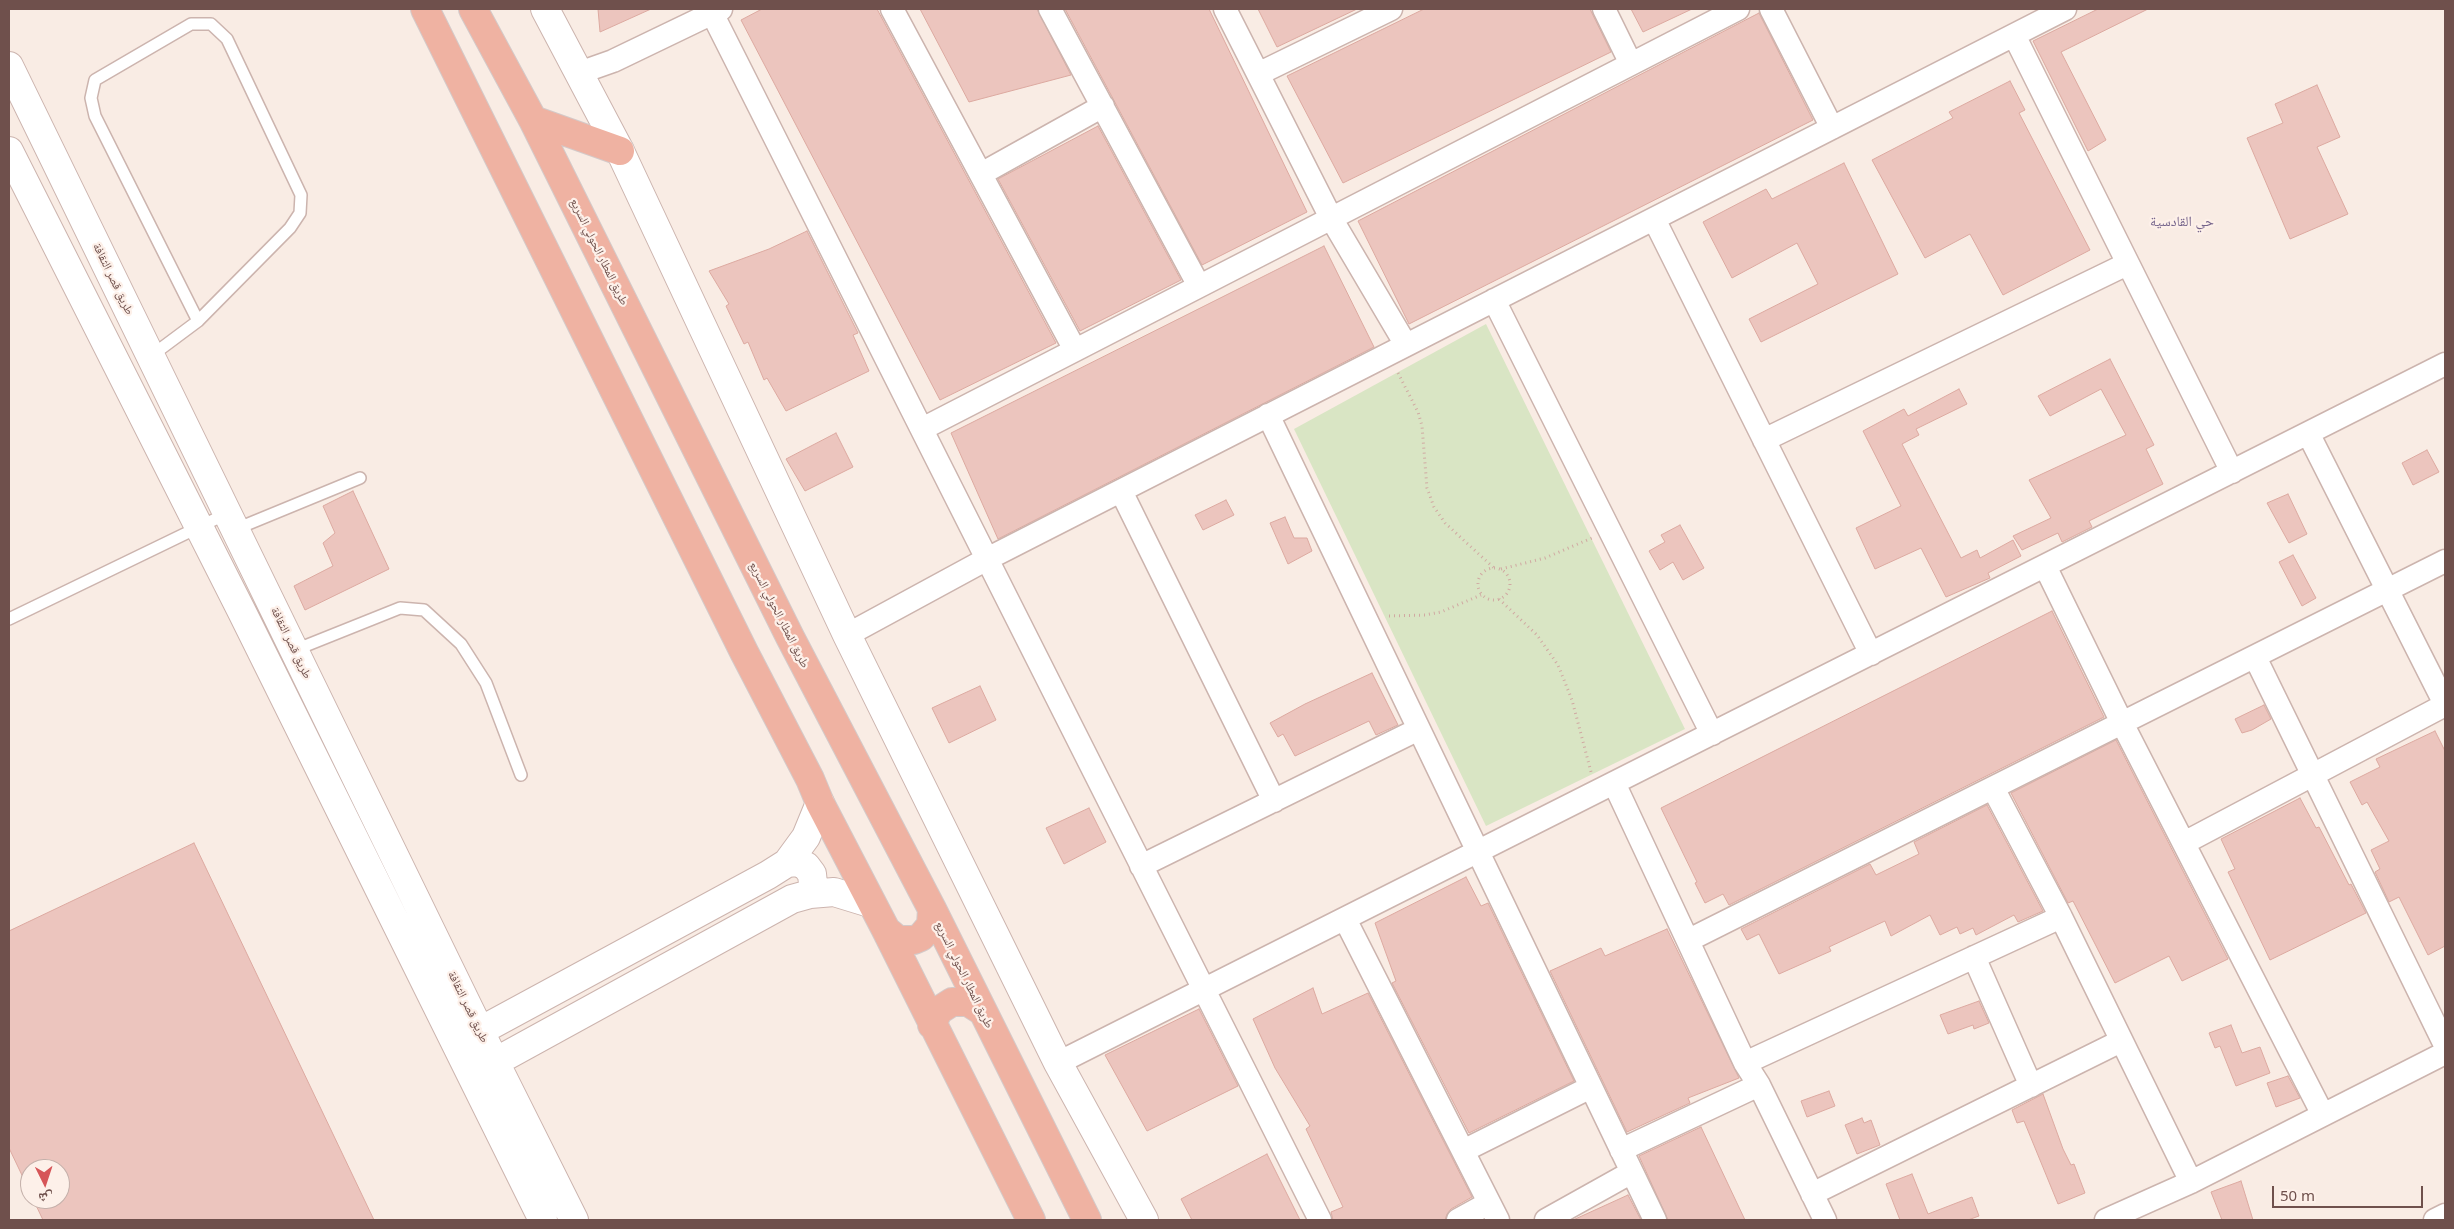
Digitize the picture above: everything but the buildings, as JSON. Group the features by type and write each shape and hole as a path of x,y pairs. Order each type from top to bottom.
{"highway":[{"path":"425,9 744,652 810,779 820,803 886,930 1030,1220"},
{"name":"طريق المطار الحولي السريع","path":"473,9 533,120 790,637 932,909 1087,1220"},
{"path":"533,120 620,151"},
{"path":"886,930 898,940 914,940 921,937 931,924 932,909"},
{"path":"932,1026 938,1011 952,1002 968,1002 982,1011"}],"street":[{"path":"545,9 620,151 847,635 1058,1063 1144,1220"},
{"path":"892,9 1075,350"},
{"path":"1050,9 1199,286"},
{"path":"1225,9 1397,349"},
{"path":"1258,74 1391,9"},
{"path":"1604,9 1631,64"},
{"path":"922,429 1738,9"},
{"path":"1771,9 1832,128"},
{"path":"847,635 987,559 2065,9"},
{"path":"579,72 613,61 717,11 922,429 1320,1220"},
{"path":"2014,35 2232,472"},
{"name":"طريق قصر الثقافة","path":"9,66 574,1220"},
{"path":"981,174 1103,106"},
{"path":"10,158 199,528 543,1220"},
{"path":"1654,219 1871,654"},
{"path":"1764,440 2127,264"},
{"path":"1494,300 1712,734"},
{"path":"1058,1063 2445,364"},
{"path":"1268,415 1655,1220"},
{"path":"2184,843 2445,705 2308,433"},
{"path":"1120,491 1274,801"},
{"path":"1689,940 2445,561"},
{"path":"2045,566 2122,723 2323,1115"},
{"path":"2255,657 2445,1045"},
{"path":"1141,866 1419,729"},
{"path":"1605,788 1689,940 1745,1063 1759,1085 1825,1220"},
{"path":"1993,788 2061,917 2191,1182"},
{"path":"480,1031 768,876 787,863 806,837 820,803"},
{"path":"787,863 797,862 806,866 812,874 813,884 810,894"},
{"path":"495,1062 781,904 810,894 834,892 870,902"},
{"path":"1745,1063 2061,917"},
{"path":"1345,919 1494,1212 1458,1220"},
{"path":"1974,957 2031,1086"},
{"path":"1812,1194 2121,1041"},
{"path":"2106,1220 2191,1182 2445,1053"},
{"path":"1621,1150 1759,1085"},
{"path":"1463,1151 1591,1088"},
{"path":"1546,1220 1632,1172"},
{"path":"2435,1220 2445,1215"}],"lane":[{"path":"151,356 198,321 290,228 300,213 301,195 227,39 212,24 191,24 95,80 91,98 95,116 198,321"},
{"path":"9,619 199,528 232,521 360,478"},
{"path":"295,650 400,608 424,610 461,644 486,683 521,774"}],"path":[{"path":"1397,349 1422,426 1427,488 1434,507 1445,523 1494,568"},
{"path":"1500,569 1509,578 1509,591 1500,599 1487,599 1478,590 1478,577 1482,572 1545,558 1610,530"},
{"path":"1383,617 1425,615 1441,612 1482,595"},
{"path":"1500,599 1537,635 1558,665 1605,788"}],"green space":[{"path":"1486,324 1685,729 1486,826 1294,429"}],"district":[{"name":"حي القادسية","path":"2182,222"}]}
